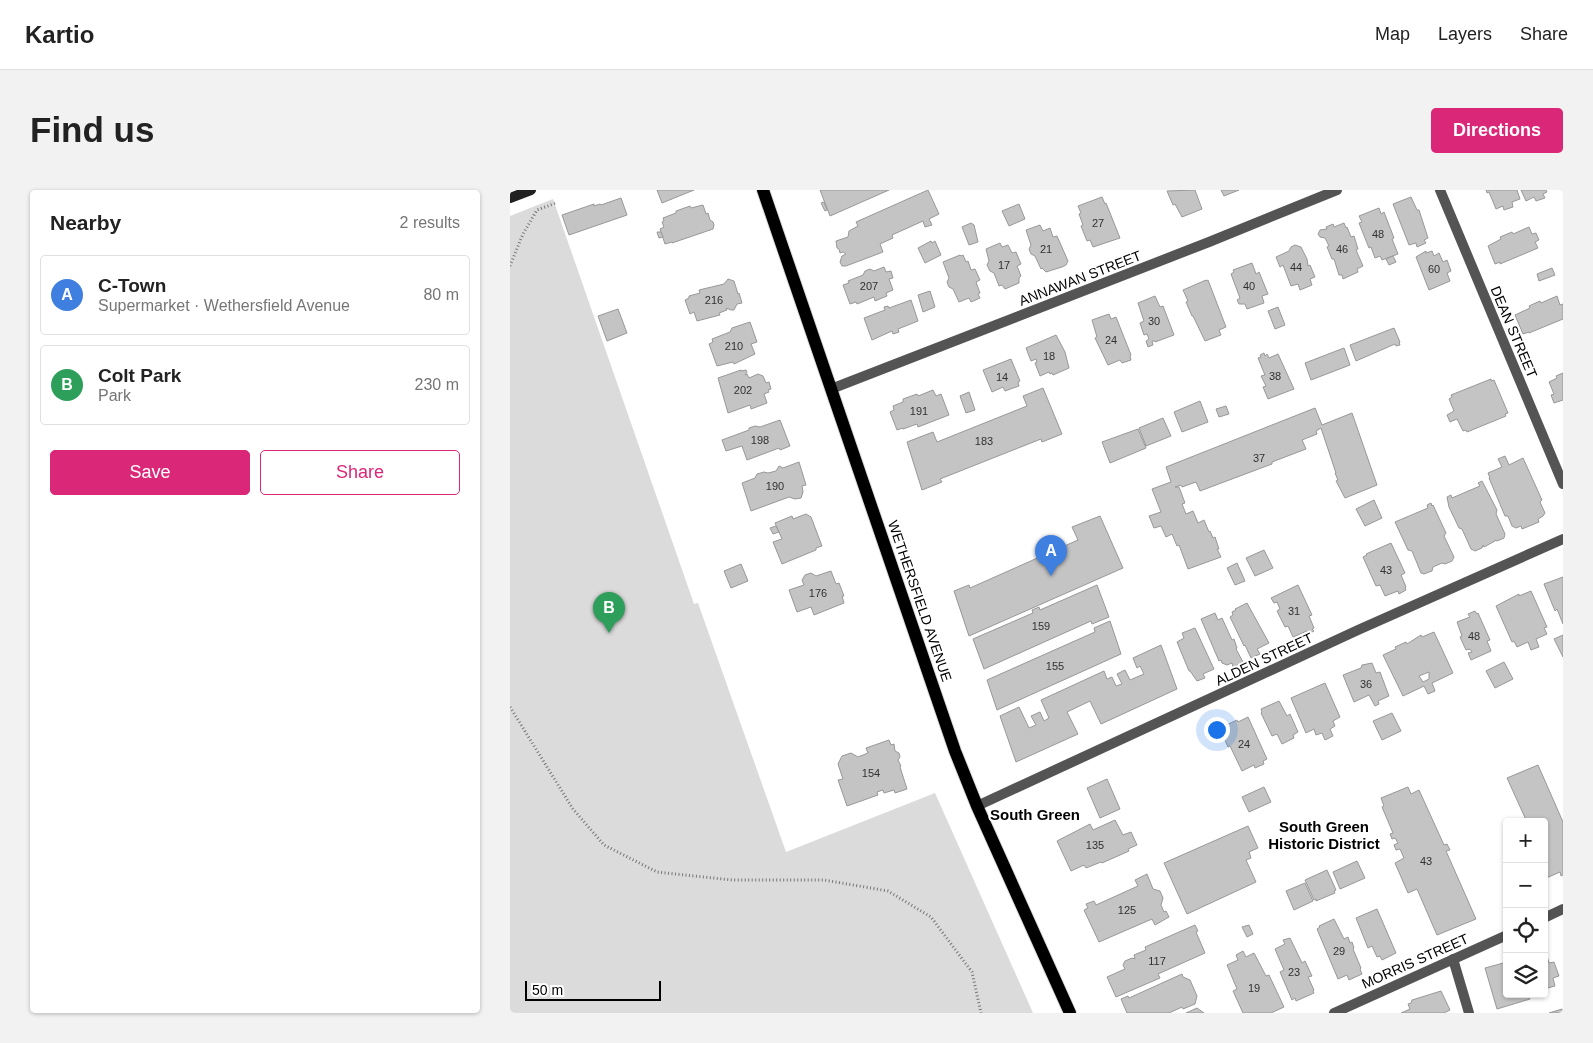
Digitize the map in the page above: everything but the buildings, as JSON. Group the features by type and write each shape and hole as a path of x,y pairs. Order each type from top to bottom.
{"main road":[{"name":"WETHERSFIELD AVENUE","path":"763,190 955,751 977,806 1070,1013"}],"street":[{"path":"510,198 531,190"},
{"name":"ANNAWAN STREET","path":"831,389 1337,190"},
{"name":"DEAN STREET","path":"1440,190 1563,484"},
{"name":"ALDEN STREET","path":"977,806 1358,630 1563,539"},
{"path":"1548,916 1563,909"},
{"name":"MORRIS STREET","path":"1334,1013 1503,936"},
{"path":"1453,959 1468,1013"}],"path":[{"path":"510,266 523,234 537,210 556,203"},
{"path":"510,708 573,809 604,845 657,872 732,880 824,880 888,891 931,917 972,972 981,1013"}],"shaded area":[{"path":"553,199 694,604 698,603 786,852 935,793 1033,1013 510,1013 510,216"}],"place":[{"name":"C-Town","path":"1051,576"},
{"name":"Colt Park","path":"609,633"}],"district":[{"name":"South Green","path":"1035,814"},
{"name":"South Green Historic District","path":"1324,834"}]}
